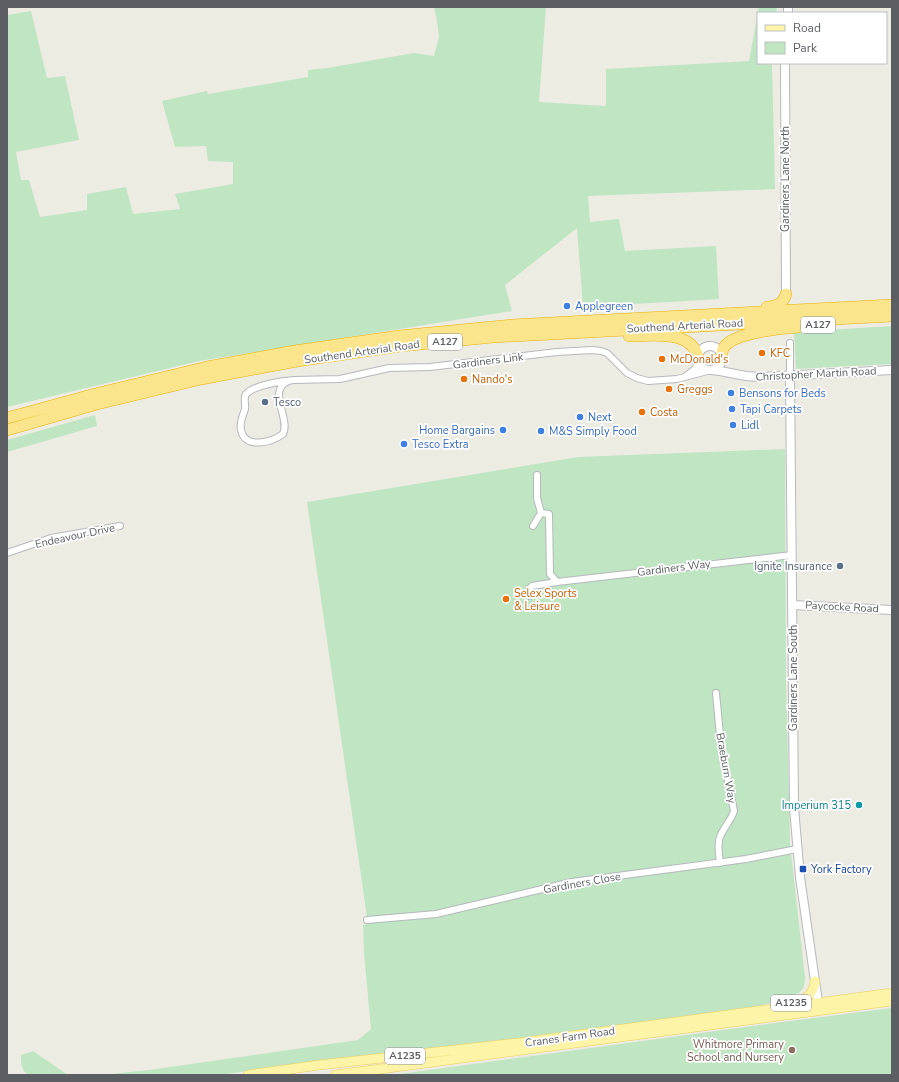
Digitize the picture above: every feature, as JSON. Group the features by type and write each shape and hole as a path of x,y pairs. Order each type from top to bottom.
{"highway":[{"name":"A127","path":"786,294 789,301 798,305 892,304"},
{"name":"A127","path":"669,317 775,306 783,302 786,294"},
{"name":"Southend Arterial Road","path":"7,418 95,394 207,367 295,351 399,336 492,326 892,304"},
{"name":"A127","path":"721,358 723,350 727,344 750,334 892,317"},
{"name":"Southend Arterial Road","path":"7,430 97,404 205,378 319,358 400,346 493,337 892,317"},
{"name":"A127","path":"493,337 669,336 682,339 691,344 697,352 698,358"}],"main road":[{"name":"A1235","path":"757,1012 804,999 814,989 815,981"},
{"name":"Cranes Farm Road","path":"854,1002 892,993"},
{"name":"Cranes Farm Road","path":"248,1075 518,1044 757,1012 854,1002 892,1001"},
{"name":"Cranes Farm Road","path":"335,1075 819,1006"}],"street":[{"name":"Gardiners Lane North","path":"785,64 786,294"},
{"name":"Gardiners Lane South","path":"790,343 794,808 797,849 819,1006"},
{"path":"710,346 719,351 721,358 719,365 711,370 704,369 698,358 703,349 710,346"},
{"name":"Gardiners Link","path":"289,381 283,384 279,391 284,425 282,434 265,443 254,442 246,438 241,431 240,426 246,394 251,390 266,385 289,381 340,379 390,368 430,367 556,352 592,350 607,353 627,373 642,380 663,381 677,379 711,370"},
{"name":"Gardiners Link","path":"677,379 688,376 697,365 698,358"},
{"name":"Christopher Martin Road","path":"721,358 726,368 739,375"},
{"name":"Christopher Martin Road","path":"711,370 752,377 892,370"},
{"path":"533,526 541,513 537,498 537,475"},
{"path":"541,513 549,514 550,574 557,582"},
{"name":"Endeavour Drive","path":"7,553 51,538 120,526"},
{"name":"Gardiners Way","path":"529,596 529,589 532,586 557,582 792,555"},
{"name":"Paycocke Road","path":"793,605 892,610"},
{"name":"Braeburn Way","path":"716,693 721,746 734,811 720,836 718,843 720,863"},
{"name":"Gardiners Close","path":"367,920 436,914 572,882 720,863 797,849"}],"green space":[{"path":"434,7 546,7 539,102 606,106 606,69 749,61 757,18 757,64 772,64 775,189 588,196 590,222 619,219 625,251 716,246 719,299 583,307 577,228 505,285 512,311 199,361 7,407 7,15 31,11 47,78 65,76 79,140 16,152 21,180 29,180 40,217 87,210 87,194 126,187 133,214 180,209 175,194 233,184 233,162 208,161 206,146 175,147 162,101 207,91 208,94 308,77 308,70 414,53 434,56 439,37"},
{"path":"759,7 777,7 776,12 758,12"},
{"path":"892,326 892,364 796,369 794,332"},
{"path":"95,415 97,426 7,452 7,440"},
{"path":"785,449 786,678 790,844 805,978 804,987 799,993 775,1002 747,1009 219,1075 102,1075 149,1070 358,1040 371,1029 363,925 368,924 307,502 578,457"},
{"path":"892,1008 892,1075 392,1075 775,1023"},
{"path":"33,1051 68,1075 28,1075 21,1064 21,1055"}],"place":[{"name":"Applegreen","path":"567,306"},
{"name":"KFC","path":"762,353"},
{"name":"McDonald's","path":"662,359"},
{"name":"Nando's","path":"464,379"},
{"name":"Greggs","path":"669,389"},
{"name":"Bensons for Beds","path":"731,393"},
{"name":"Tesco","path":"265,402"},
{"name":"Tapi Carpets","path":"732,409"},
{"name":"Costa","path":"642,412"},
{"name":"Next","path":"580,417"},
{"name":"Lidl","path":"733,425"},
{"name":"Home Bargains","path":"503,430"},
{"name":"M&S Simply Food","path":"541,431"},
{"name":"Tesco Extra","path":"404,444"},
{"name":"Ignite Insurance","path":"840,566"},
{"name":"Selex Sports & Leisure","path":"506,599"},
{"name":"Imperium 315","path":"859,805"},
{"name":"York Factory","path":"803,869"},
{"name":"Whitmore Primary School and Nursery","path":"792,1050"}]}
